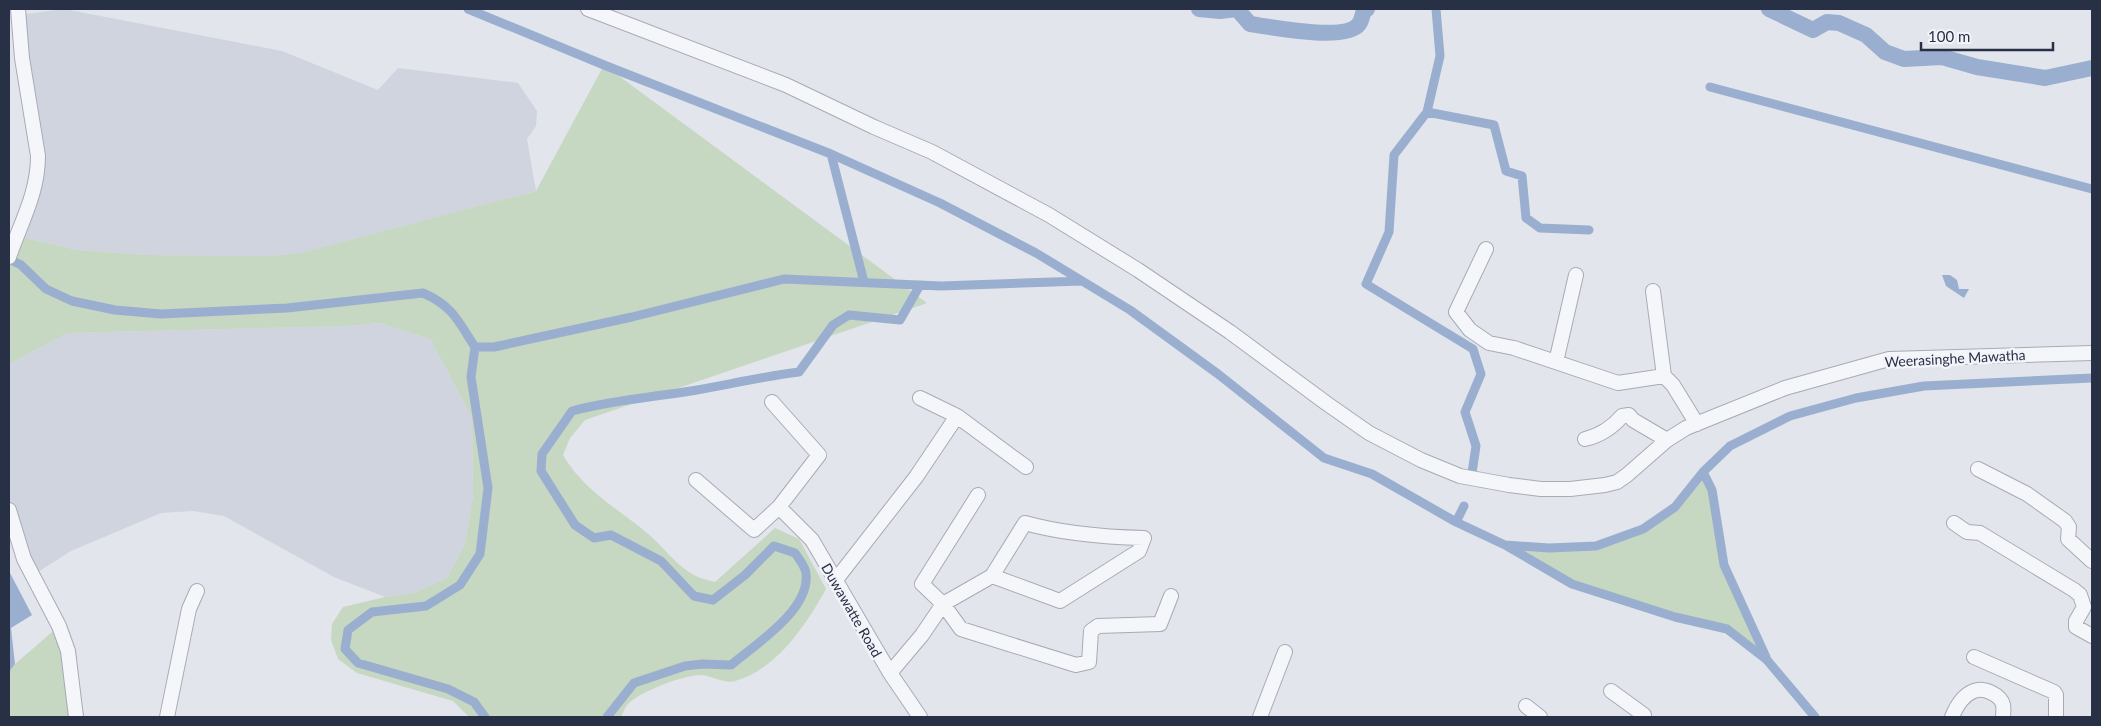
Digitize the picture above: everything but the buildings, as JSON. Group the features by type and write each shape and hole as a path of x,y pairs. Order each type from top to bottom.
{"street":[{"path":"9,256 31,202 38,171 38,156 22,58 18,9"},
{"name":"Weerasinghe Mawatha","path":"588,9 786,85 932,152 1049,215 1138,270 1230,332 1326,404 1369,433 1421,460 1460,476 1541,489 1570,489 1606,485 1617,482 1627,475 1667,440 1686,428 1785,388 1890,358 2092,353"},
{"path":"1486,249 1456,312 1470,330 1489,343 1514,348 1618,383 1664,376"},
{"path":"1556,362 1576,275"},
{"path":"1653,291 1664,376 1673,385 1697,424"},
{"path":"920,398 957,416 1026,467"},
{"path":"696,480 754,530 780,507 819,455 772,402"},
{"path":"1585,439 1595,437 1617,422 1622,416 1629,415 1633,420 1667,440"},
{"path":"835,581 916,477 957,416"},
{"path":"1978,469 2027,494 2065,521 2069,528 2068,539 2092,561"},
{"path":"978,495 922,584 943,604 961,629 1076,665 1089,662 1091,631 1098,626 1160,624 1172,596"},
{"name":"Duwawatte Road","path":"780,507 812,540 890,673 920,717"},
{"path":"9,510 24,559 60,626 71,672 76,717"},
{"path":"890,673 922,635 943,604 992,576 1025,523 1050,530 1096,537 1144,538 1140,551 1060,601 992,576"},
{"path":"1954,523 1967,532 1980,533 2074,590 2080,595 2084,607 2076,621 2076,626 2092,636"},
{"path":"166,717 190,609 197,591"},
{"path":"1260,717 1285,652"},
{"path":"1974,658 2051,690 2056,695 2056,717"},
{"path":"1952,717 1955,709 1966,695 1979,689 1990,692 1998,697 2003,705 2003,717"},
{"path":"1611,692 1644,715 1642,717"},
{"path":"1526,706 1540,717"}],"shaded area":[{"path":"64,9 282,51 378,90 398,68 518,83 537,111 536,126 527,139 536,191 302,253 269,256 146,255 77,250 17,236 37,180 18,15"},
{"path":"380,323 430,339 472,417 473,495 465,544 447,578 414,593 385,597 334,577 224,516 193,511 161,513 71,551 33,575 9,510 9,364 68,333 349,326"}],"green space":[{"path":"604,65 927,303 585,420 570,438 563,455 581,479 601,498 653,538 677,562 698,577 715,582 775,528 799,539 826,589 809,617 789,644 764,667 750,675 731,682 702,675 685,677 652,689 634,699 627,705 621,717 469,717 453,701 357,673 338,659 331,640 332,624 343,607 385,597 414,593 447,578 465,544 473,495 472,417 430,339 380,323 349,326 68,333 9,364 9,257 17,236 77,250 146,255 269,256 301,253 536,191"},
{"path":"1702,476 1710,493 1721,565 1758,647 1730,627 1654,607 1574,581 1522,551 1598,549 1644,532 1675,510"},
{"path":"59,626 76,717 9,717 9,672 15,664"}],"water":[{"path":"1942,275 1950,275 1957,280 1959,289 1969,289 1964,298 1946,286"},
{"path":"9,571 32,615 11,628 15,664 9,672"}],"waterway":[{"path":"468,9 604,65 831,154 940,203 1036,253 1130,310 1218,374 1324,458 1372,474 1456,522 1505,545 1549,548 1596,546 1643,529 1675,507 1703,472 1730,446 1790,416 1856,398 1924,386 2092,378"},
{"path":"1199,9 1220,11 1237,9 1250,24 1324,33 1351,29 1359,24 1364,9 1367,9"},
{"path":"1436,9 1440,56 1427,112 1394,155 1389,232 1366,284 1473,349 1481,374 1465,412 1476,446 1472,473"},
{"path":"1769,9 1813,30 1827,22 1839,23 1866,35 1885,52 1904,59 1942,57 1977,67 2045,78 2092,68"},
{"path":"1710,87 2092,189"},
{"path":"1427,112 1494,125 1506,171 1522,176 1526,218 1540,228 1589,230"},
{"path":"831,154 864,282"},
{"path":"9,259 21,265 46,289 72,301 115,310 161,314 287,308 423,293 441,303 454,315 475,347 494,347 632,317 784,279 941,286 1082,281"},
{"path":"607,717 634,683 685,666 702,664 731,665 767,636 791,613 805,587 806,571 795,553 774,546 745,575 713,600 694,596 661,561 611,535 594,538 575,525 541,471 542,454 572,411 618,401 697,390 799,372 833,325 849,315 900,320 920,285"},
{"path":"475,347 471,377 488,488 480,554 460,585 426,606 372,612 348,630 345,649 358,663 448,689 474,702 485,717"},
{"path":"1703,472 1712,490 1724,565 1766,657"},
{"path":"1456,522 1464,506"},
{"path":"1507,546 1572,584 1675,617 1727,629 1767,660 1815,717"}]}
